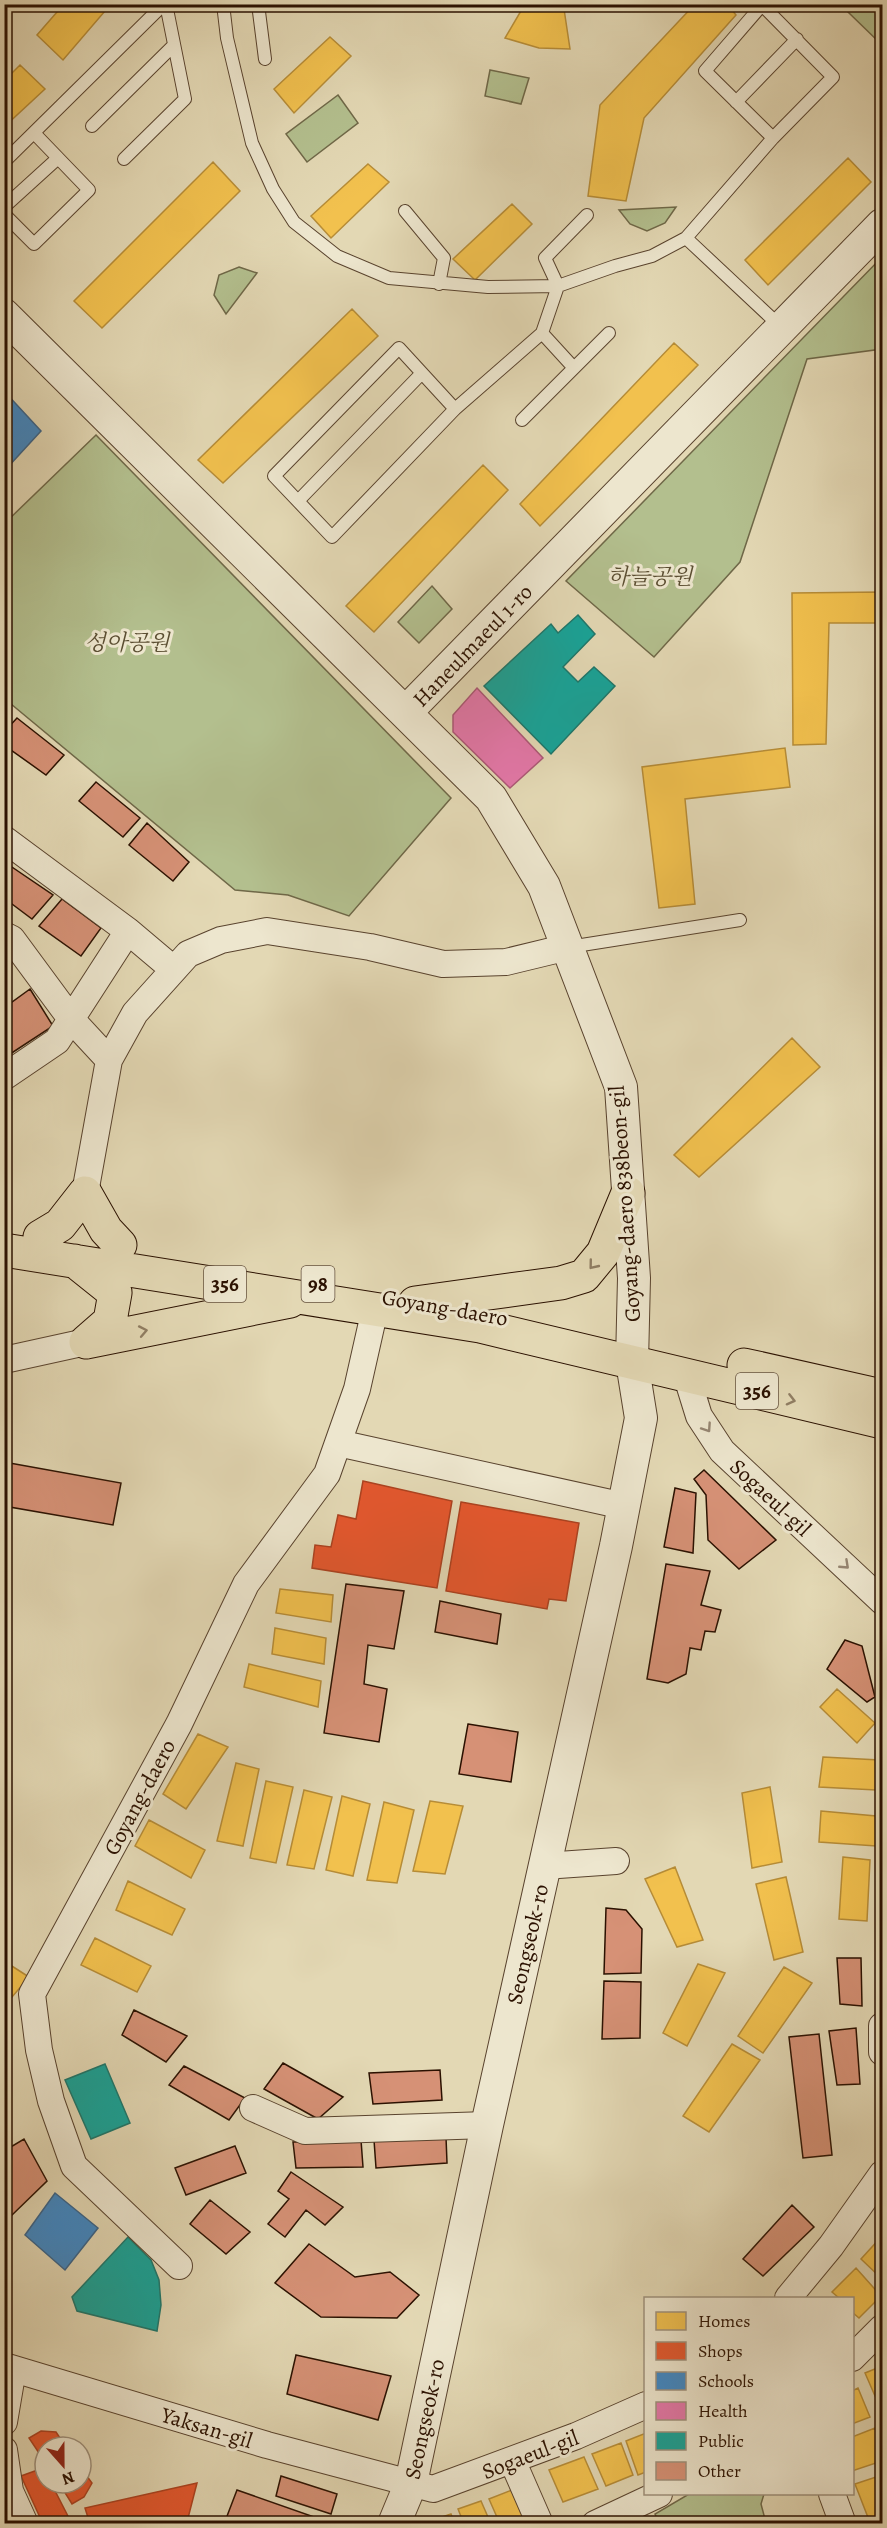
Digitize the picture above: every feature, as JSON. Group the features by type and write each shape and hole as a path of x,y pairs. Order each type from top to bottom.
{"main road":[{"path":"40,1237 60,1225 85,1192 106,1230 120,1245"},
{"path":"415,1303 561,1283 584,1276 603,1253 628,1193"},
{"name":"Goyang-daero","path":"4,1232 120,1245 415,1303 632,1350 686,1374 882,1422"},
{"name":"Goyang-daero","path":"4,1250 74,1259 632,1350 882,1396"},
{"path":"74,1259 115,1293 110,1321 86,1342"},
{"path":"86,1342 310,1297"}],"street":[{"name":"Haneulmaeul 1-ro","path":"4,315 406,712 783,329 882,225"},
{"name":"Goyang-daero 838beon-gil","path":"406,712 491,798 544,886 621,1087 634,1278 632,1350"},
{"path":"4,839 128,931 173,969"},
{"path":"4,1077 57,1041 128,931"},
{"path":"85,1192 109,1060 135,1013 188,954 221,940 267,931 369,947 443,964 506,962 568,947"},
{"path":"4,934 12,939 71,1019 109,1060"},
{"name":"Goyang-daero","path":"179,2266 75,2166 51,2101 39,2050 32,1994 179,1724 246,1584 327,1474 357,1389 375,1309"},
{"path":"4,1360 86,1342"},
{"name":"Seongseok-ro","path":"394,2523 411,2483 487,2125 624,1506 641,1418 632,1350"},
{"name":"Sogaeul-gil","path":"686,1374 699,1416 722,1451 882,1601"},
{"path":"338,1443 624,1506"},
{"path":"544,1866 616,1861"},
{"path":"882,2026 882,2052"},
{"path":"253,2108 305,2131 487,2125"},
{"path":"789,2297 831,2246 882,2174"},
{"path":"854,2356 882,2328"},
{"path":"4,2422 9,2368"},
{"name":"Yaksan-gil","path":"9,2368 267,2445 411,2483"},
{"name":"Sogaeul-gil","path":"411,2483 428,2489 441,2488 576,2436 644,2405"},
{"path":"4,2450 10,2491 25,2523"},
{"path":"512,2460 540,2523"},
{"path":"595,2523 655,2495"},
{"path":"833,2495 843,2523"}],"lane":[{"path":"124,159 184,99 165,4"},
{"path":"4,162 165,4"},
{"path":"223,4 227,38 252,143 273,189 294,222 337,256 389,278 488,287 558,286 652,256 686,238 773,138 833,77 762,5 705,71 773,138"},
{"path":"258,4 265,59"},
{"path":"736,102 797,39"},
{"path":"92,126 174,45"},
{"path":"4,214 34,244 89,190 35,134"},
{"path":"4,207 58,159"},
{"path":"405,211 444,258 438,284"},
{"path":"455,409 399,348 274,476 332,537 455,409 542,333 558,286 545,258 587,215"},
{"path":"686,238 783,329"},
{"path":"542,333 574,368"},
{"path":"522,420 609,333"},
{"path":"297,501 422,373"},
{"path":"568,947 740,920"}],"green space":[{"path":"855,5 882,5 882,45 848,12"},
{"path":"490,70 529,78 521,104 485,96"},
{"path":"338,95 358,123 307,162 286,134"},
{"path":"676,207 665,223 647,231 630,224 619,210"},
{"name":"하늘공원","path":"882,257 882,349 807,359 740,562 654,657 566,581"},
{"path":"239,267 257,273 226,314 214,295 219,275"},
{"name":"성아공원","path":"96,435 451,798 349,916 288,895 235,890 5,699 5,523"},
{"path":"432,586 452,609 419,643 398,622"},
{"path":"687,2495 764,2495 761,2504 766,2523 659,2523 655,2514"}],"building: Homes":[{"path":"64,4 111,4 63,60 37,35"},
{"path":"525,4 540,9 564,9 570,49 539,48 505,38"},
{"path":"695,4 727,4 736,15 644,118 626,201 588,196 600,105"},
{"path":"330,37 351,56 294,113 274,89"},
{"path":"20,65 45,89 4,127 4,81"},
{"path":"848,158 871,182 768,285 745,260"},
{"path":"213,162 240,191 102,328 74,301"},
{"path":"368,164 389,182 331,238 311,216"},
{"path":"512,204 532,224 475,280 453,259"},
{"path":"352,309 378,336 223,483 198,460"},
{"path":"674,343 698,365 540,526 520,504"},
{"path":"483,465 508,490 374,632 346,606"},
{"path":"882,592 882,623 829,623 826,744 793,745 792,593"},
{"path":"785,748 790,787 685,799 695,904 659,908 642,767"},
{"path":"792,1038 820,1067 699,1177 674,1155"},
{"path":"280,1589 333,1595 331,1622 276,1613"},
{"path":"275,1628 326,1638 324,1664 272,1654"},
{"path":"249,1664 321,1681 318,1707 244,1687"},
{"path":"837,1689 875,1723 857,1743 820,1707"},
{"path":"198,1734 228,1747 186,1809 163,1794"},
{"path":"823,1757 879,1760 876,1790 819,1787"},
{"path":"236,1763 259,1769 243,1846 217,1841"},
{"path":"266,1781 293,1787 276,1863 250,1858"},
{"path":"770,1787 782,1862 752,1868 742,1793"},
{"path":"304,1790 332,1797 314,1869 287,1865"},
{"path":"342,1796 370,1804 353,1876 326,1870"},
{"path":"430,1801 463,1806 445,1874 413,1871"},
{"path":"384,1802 414,1810 397,1883 367,1880"},
{"path":"821,1811 876,1816 876,1846 819,1842"},
{"path":"149,1820 205,1850 191,1878 135,1846"},
{"path":"843,1857 870,1860 867,1921 839,1919"},
{"path":"675,1867 703,1940 677,1947 645,1879"},
{"path":"786,1877 803,1952 774,1960 756,1884"},
{"path":"128,1881 185,1909 172,1935 116,1910"},
{"path":"95,1938 151,1966 137,1992 81,1965"},
{"path":"4,1961 29,1977 7,2003 4,2002"},
{"path":"698,1964 725,1973 687,2046 663,2033"},
{"path":"784,1967 812,1983 763,2053 738,2036"},
{"path":"732,2044 760,2060 709,2132 683,2116"},
{"path":"882,2236 882,2279 861,2259"},
{"path":"856,2268 881,2296 859,2318 854,2314 854,2297 838,2297 832,2292"},
{"path":"882,2366 882,2412 865,2373"},
{"path":"858,2388 870,2417 854,2423 854,2390"},
{"path":"875,2428 882,2450 882,2461 854,2470 854,2436"},
{"path":"644,2434 644,2473 638,2475 626,2441"},
{"path":"621,2443 633,2475 606,2486 592,2454"},
{"path":"584,2457 598,2489 563,2502 549,2470"},
{"path":"882,2475 882,2515 869,2520 855,2484"},
{"path":"512,2490 524,2517 510,2524 500,2524 489,2499"},
{"path":"481,2501 491,2524 464,2524 458,2509"},
{"path":"451,2514 455,2524 433,2524 433,2520"}],"building: Shops":[{"path":"363,1481 452,1501 437,1588 312,1568 315,1545 331,1547 338,1515 356,1519"},
{"path":"461,1502 579,1523 566,1601 549,1599 547,1609 446,1591"},
{"path":"41,2431 56,2432 58,2435 34,2435"},
{"path":"33,2472 33,2495 57,2495 72,2524 43,2524 21,2476"},
{"path":"197,2483 187,2522 90,2524 85,2508"},
{"path":"66,2495 85,2495 84,2497 72,2504"}],"building: Schools":[{"path":"4,391 41,431 7,468 4,466"},
{"path":"55,2193 98,2228 65,2270 25,2235"}],"building: Health":[{"path":"477,688 543,758 510,788 453,732 453,715"}],"building: Public":[{"path":"578,615 595,634 563,667 578,682 594,667 615,686 551,754 484,686 551,624 558,633"},
{"path":"105,2064 130,2123 91,2139 65,2080"},
{"path":"128,2237 151,2260 159,2280 161,2305 157,2331 77,2311 72,2297"}],"building: Other":[{"path":"17,718 64,755 46,775 4,745 4,732"},
{"path":"96,782 140,818 123,837 79,801"},
{"path":"147,823 189,862 173,881 129,845"},
{"path":"6,863 53,895 32,919 4,898"},
{"path":"62,899 101,928 81,956 39,926"},
{"path":"30,989 53,1026 4,1058 4,1008"},
{"path":"4,1462 121,1483 113,1525 4,1506"},
{"path":"704,1470 776,1540 739,1569 708,1540 706,1495 694,1479"},
{"path":"675,1488 696,1493 693,1553 664,1547"},
{"path":"666,1564 710,1571 701,1605 721,1610 715,1632 705,1631 701,1650 690,1648 686,1674 668,1683 647,1679"},
{"path":"346,1584 404,1591 394,1649 368,1645 364,1684 387,1689 379,1742 324,1733"},
{"path":"440,1601 501,1614 497,1644 435,1632"},
{"path":"845,1640 862,1646 875,1697 867,1702 827,1669"},
{"path":"468,1724 518,1732 511,1782 459,1774"},
{"path":"606,1908 626,1910 642,1929 641,1973 604,1974"},
{"path":"837,1958 861,1958 862,2006 840,2004"},
{"path":"604,1981 641,1982 640,2038 602,2039"},
{"path":"134,2010 187,2036 166,2062 122,2035"},
{"path":"856,2028 860,2084 837,2085 829,2031"},
{"path":"819,2034 832,2155 803,2158 789,2037"},
{"path":"283,2063 343,2097 318,2119 264,2089"},
{"path":"184,2066 245,2098 229,2120 169,2085"},
{"path":"440,2070 442,2100 373,2104 369,2073"},
{"path":"446,2137 447,2163 376,2168 374,2140"},
{"path":"24,2139 47,2181 10,2217 4,2210 4,2151"},
{"path":"361,2140 363,2167 296,2168 293,2142"},
{"path":"235,2146 246,2173 186,2195 175,2168"},
{"path":"291,2172 343,2207 325,2225 306,2210 285,2237 268,2224 289,2199 278,2191"},
{"path":"210,2200 250,2232 226,2254 190,2224"},
{"path":"792,2205 814,2227 763,2276 743,2259"},
{"path":"309,2244 355,2277 390,2272 419,2295 397,2318 321,2317 275,2283"},
{"path":"296,2355 391,2376 378,2420 287,2394"},
{"path":"281,2476 337,2494 331,2514 276,2496"},
{"path":"237,2490 334,2524 224,2524"}]}
